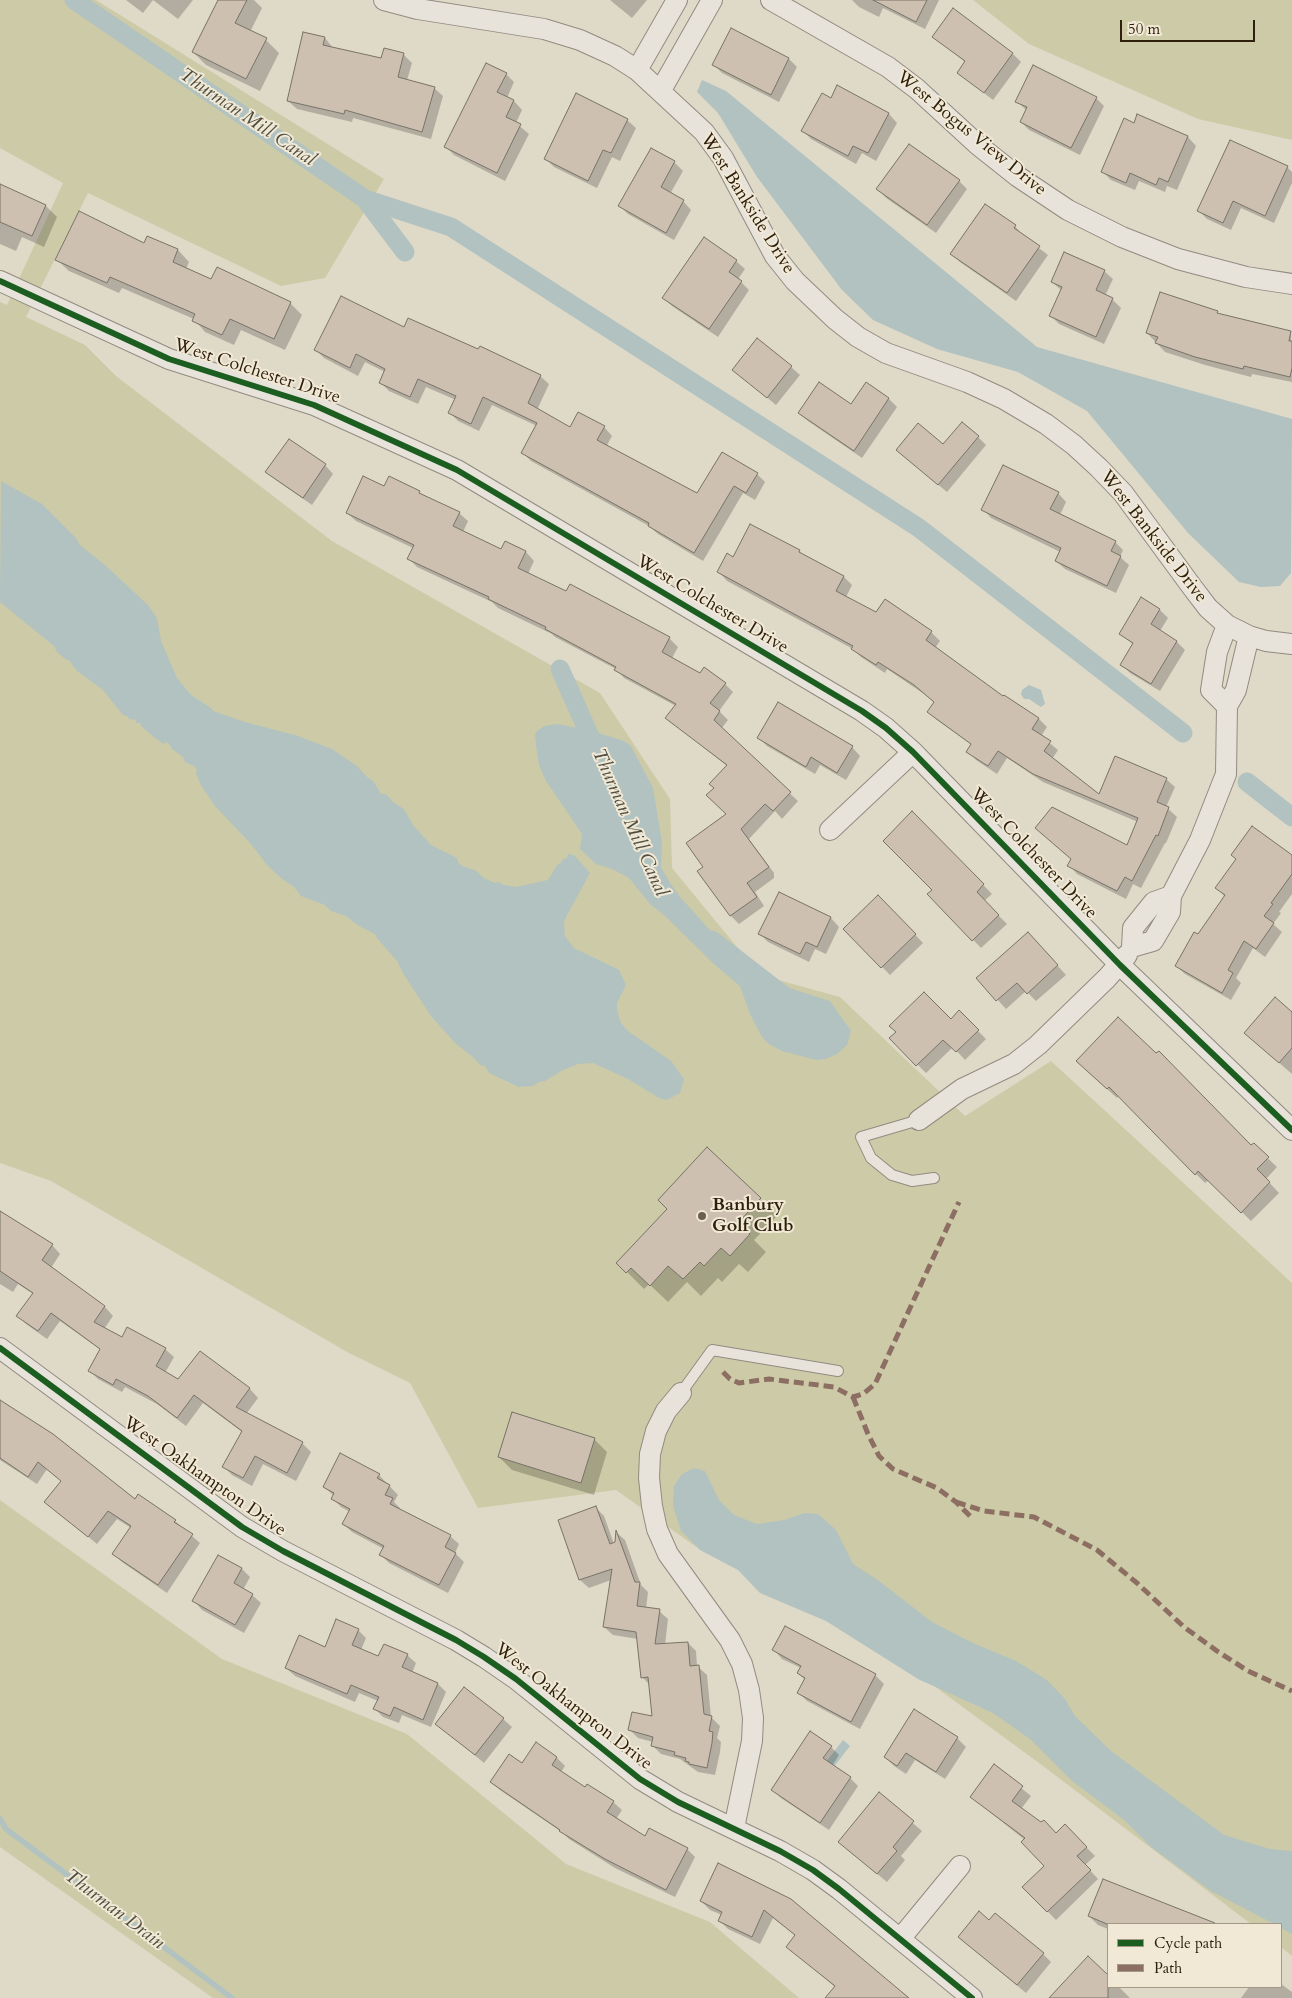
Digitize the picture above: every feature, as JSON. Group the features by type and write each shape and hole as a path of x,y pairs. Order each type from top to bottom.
{"street":[{"name":"West Bankside Drive","path":"384,0 418,9 544,30 580,40 615,56 637,70 661,90 704,132 724,158 775,256 794,281 813,300 858,337 886,353 966,382 1004,399 1046,424 1074,445 1123,494 1208,608 1227,626 1249,636"},
{"path":"637,70 677,0"},
{"path":"661,90 712,0"},
{"name":"West Bogus View Drive","path":"771,0 888,67 917,89 978,145 1018,176 1068,210 1122,237 1178,259 1246,277 1292,284"},
{"name":"West Colchester Drive","path":"0,281 169,359 314,404 457,470 862,711 886,728 913,752 1120,965 1292,1130"},
{"path":"1227,626 1217,652 1211,690 1227,706"},
{"path":"919,1120 962,1089 1014,1064 1038,1045 1120,965 1132,947 1133,928 1154,902 1171,896 1200,840 1226,774 1227,706 1236,690 1249,636 1266,641 1292,644"},
{"path":"830,830 913,752"},
{"name":"West Oakhampton Drive","path":"0,1348 242,1527 283,1551 477,1652 516,1679 640,1779 678,1802 780,1851 813,1870 839,1889 972,1998"},
{"path":"681,1393 666,1411 656,1431 650,1454 652,1506 658,1529 668,1554 730,1640 742,1664 750,1690 753,1718 752,1741 734,1828"},
{"path":"900,1940 960,1866"}],"lane":[{"path":"919,1120 861,1137 871,1158 892,1174 912,1181 934,1178"},
{"path":"681,1393 712,1350 838,1371"}],"shaded area":[{"path":"0,0 96,0 384,179 325,278 281,286 88,193 26,317 85,345 116,376 332,541 600,693 670,799 672,868 760,975 840,997 965,1116 1051,1061 1292,1283 1292,1956 1282,1948 1282,1923 1250,1923 1043,1766 892,1655 695,1546 616,1490 478,1508 410,1383 349,1353 51,1181 0,1163 0,302 7,305 63,183 0,148"},
{"path":"973,0 1292,0 1292,140 1198,119 1029,44"},
{"path":"0,1500 222,1659 407,1734 566,1864 710,1922 799,1998 213,1998 0,1847"}],"water":[{"path":"702,80 726,91 1037,347 1292,419 1291,573 1280,586 1261,587 1239,582 1188,533 1087,411 1018,372 937,349 873,320 842,290 757,177 718,113 697,92"},
{"path":"1,481 42,504 76,538 80,545 148,605 157,618 161,641 177,678 191,695 213,711 245,722 298,736 332,749 357,766 374,782 381,794 386,794 393,802 404,809 413,825 431,845 457,858 462,866 475,870 484,878 495,883 498,882 516,887 548,880 557,865 567,858 568,854 574,855 590,873 564,921 565,936 574,948 619,970 626,985 617,1003 621,1023 628,1031 671,1061 684,1079 680,1093 667,1100 659,1098 628,1079 593,1063 578,1064 533,1086 519,1087 489,1073 485,1066 480,1065 456,1044 431,1016 397,961 375,934 359,926 346,916 331,911 325,905 301,896 294,887 267,865 250,843 215,806 202,787 194,766 185,762 183,757 172,749 169,744 166,742 164,744 142,727 140,723 136,723 135,719 133,720 123,715 103,690 76,670 69,660 57,652 54,646 0,602"},
{"path":"1029,685 1041,690 1045,704 1041,707 1029,699 1024,699 1021,694 1022,690"},
{"path":"557,724 589,730 624,741 631,746 653,788 662,842 661,867 670,883 681,898 744,968 764,980 830,1001 851,1031 847,1045 837,1054 826,1059 816,1060 782,1051 769,1044 762,1037 750,1014 740,986 651,905 629,878 612,869 596,864 580,849 582,834 546,781 539,765 535,735 544,726"},
{"path":"694,1468 705,1471 719,1500 734,1515 757,1524 784,1520 805,1513 818,1514 836,1530 853,1564 879,1581 932,1622 973,1643 1016,1661 1047,1680 1065,1699 1075,1716 1111,1751 1224,1835 1270,1849 1292,1851 1292,1934 1282,1929 1282,1923 1272,1923 1211,1891 1151,1847 1123,1819 1072,1781 1030,1739 993,1713 918,1679 826,1621 760,1593 738,1570 700,1550 681,1531 673,1506 674,1486 682,1474"},
{"path":"843,1740 850,1746 833,1768 825,1763"}],"building":[{"path":"218,0 247,0 235,23 267,38 246,79 192,52"},
{"path":"873,0 927,0 916,22"},
{"path":"953,8 1013,53 984,93 957,73 965,61 932,37"},
{"path":"731,28 789,58 771,95 712,65"},
{"path":"303,32 325,37 323,45 381,58 384,48 404,53 398,77 435,87 422,132 345,110 344,114 287,101"},
{"path":"486,63 507,73 497,92 514,100 506,117 521,124 497,173 444,147"},
{"path":"1033,65 1097,97 1071,148 1020,122 1027,107 1015,102"},
{"path":"837,85 889,113 868,153 853,146 848,156 801,131 822,93 831,98"},
{"path":"576,93 628,119 611,153 603,150 588,181 544,159"},
{"path":"1137,114 1188,136 1168,182 1159,178 1156,185 1130,173 1126,183 1101,172 1124,118 1134,123"},
{"path":"1230,140 1288,166 1265,216 1233,201 1223,223 1197,211"},
{"path":"909,144 960,180 927,225 876,189"},
{"path":"651,148 675,161 661,187 684,200 666,233 618,206"},
{"path":"0,184 46,205 32,236 0,222"},
{"path":"985,204 1016,225 1014,228 1040,246 1007,293 950,254"},
{"path":"79,211 144,243 147,236 178,249 173,262 211,279 217,267 291,302 274,339 230,319 222,335 192,321 195,314 110,277 107,283 55,260"},
{"path":"704,237 737,260 729,272 742,281 709,329 662,298"},
{"path":"1064,252 1105,270 1096,290 1113,298 1096,337 1049,316 1062,287 1051,282"},
{"path":"1160,292 1218,311 1217,313 1291,331 1289,341 1292,341 1292,368 1290,377 1244,366 1243,369 1195,357 1155,343 1158,337 1146,333"},
{"path":"341,296 404,327 408,318 478,349 480,346 541,375 528,403 570,427 578,412 605,426 597,440 697,493 722,452 758,473 746,493 734,486 694,553 648,526 649,523 521,453 537,423 483,397 471,424 448,413 456,396 418,379 410,397 379,383 385,369 356,354 350,368 314,350"},
{"path":"757,338 792,366 767,398 732,370"},
{"path":"819,382 851,404 866,382 889,398 854,451 798,413"},
{"path":"962,422 979,436 938,485 896,450 918,423 943,444"},
{"path":"289,439 326,464 303,498 265,472"},
{"path":"1003,465 1059,492 1050,509 1116,541 1111,551 1121,556 1107,586 1055,561 1061,548 981,510"},
{"path":"363,476 384,486 389,476 420,491 419,493 460,512 453,526 501,549 505,541 526,551 518,568 566,591 570,584 670,637 662,652 700,673 704,667 726,683 710,703 720,711 714,720 791,792 773,811 765,804 741,829 769,867 747,883 757,897 730,916 697,871 703,867 686,843 726,814 706,795 714,788 709,784 727,765 665,718 676,704 614,670 616,667 545,629 546,627 488,599 489,597 407,559 414,545 346,513"},
{"path":"750,524 844,576 836,591 876,612 885,599 932,631 926,640 1003,696 1039,718 1032,729 1051,741 1044,751 1099,794 1115,756 1167,778 1157,802 1169,807 1158,836 1156,835 1132,881 1125,877 1117,891 1067,866 1071,859 1035,828 1052,807 1127,845 1138,818 1033,774 998,751 988,766 966,752 971,744 927,712 934,702 914,685 878,662 876,665 851,649 853,646 717,572 727,553 733,557"},
{"path":"1141,597 1160,609 1151,624 1177,641 1151,684 1120,665 1133,643 1119,634"},
{"path":"778,702 853,746 837,773 811,757 806,767 757,738"},
{"path":"912,811 984,884 977,892 999,915 972,941 927,894 932,890 883,841"},
{"path":"1252,826 1292,855 1292,874 1264,916 1274,923 1256,949 1244,941 1228,970 1233,973 1222,993 1175,966 1194,932 1198,934 1225,895 1215,888 1236,859 1231,855"},
{"path":"779,892 831,917 817,947 806,942 800,954 758,934"},
{"path":"878,895 916,934 881,968 843,929"},
{"path":"1028,932 1058,965 1027,994 1017,983 996,1001 976,978"},
{"path":"924,992 951,1019 959,1010 979,1030 956,1052 943,1040 916,1066 889,1038 896,1032 889,1026"},
{"path":"1275,997 1292,1012 1292,1048 1279,1063 1244,1033"},
{"path":"1118,1017 1156,1053 1159,1051 1251,1145 1254,1143 1269,1157 1257,1169 1270,1182 1241,1213 1198,1171 1195,1175 1109,1087 1107,1089 1076,1061"},
{"name":"Banbury Golf Club","path":"707,1147 761,1198 738,1223 750,1234 730,1256 721,1248 704,1266 700,1262 683,1279 668,1266 650,1286 631,1268 626,1273 616,1263 667,1209 658,1200"},
{"path":"0,1211 53,1244 42,1260 105,1306 94,1322 122,1337 127,1327 166,1348 156,1366 178,1379 200,1351 250,1388 236,1407 303,1442 287,1473 255,1456 243,1478 222,1467 242,1431 194,1395 177,1418 148,1396 116,1379 113,1385 88,1371 100,1349 51,1313 38,1331 16,1316 33,1293 0,1271"},
{"path":"0,1400 53,1434 135,1499 138,1494 193,1534 158,1585 112,1554 131,1526 108,1511 88,1537 44,1502 61,1481 38,1462 28,1477 0,1458"},
{"path":"512,1412 595,1438 581,1483 498,1457"},
{"path":"340,1453 380,1474 377,1478 390,1485 385,1495 393,1498 390,1504 451,1535 445,1547 456,1553 439,1585 379,1555 384,1546 342,1524 350,1509 331,1499 334,1493 323,1487"},
{"path":"596,1506 610,1544 615,1542 616,1530 635,1582 640,1582 637,1606 660,1609 655,1644 688,1642 690,1666 699,1665 704,1714 712,1716 709,1731 713,1732 712,1743 707,1768 689,1764 689,1762 685,1761 686,1758 674,1755 675,1752 651,1746 653,1737 628,1730 632,1712 652,1716 648,1677 641,1678 636,1632 603,1627 612,1569 579,1580 558,1520"},
{"path":"218,1555 242,1568 234,1583 253,1594 235,1625 192,1601"},
{"path":"336,1619 359,1629 352,1645 378,1656 384,1644 408,1654 402,1667 438,1683 423,1720 394,1707 390,1716 373,1709 379,1697 351,1685 347,1694 285,1668 299,1635 325,1647"},
{"path":"785,1626 876,1674 851,1722 797,1693 805,1678 797,1673 801,1666 772,1650"},
{"path":"464,1687 504,1718 475,1755 435,1724"},
{"path":"914,1709 958,1737 936,1772 906,1753 897,1766 884,1757"},
{"path":"810,1731 832,1746 823,1758 851,1777 820,1823 771,1790"},
{"path":"536,1742 557,1757 552,1765 585,1787 587,1784 614,1801 607,1812 645,1836 649,1828 688,1848 666,1890 605,1859 559,1831 490,1782 509,1754 522,1763"},
{"path":"994,1764 1023,1786 1012,1801 1041,1822 1044,1820 1056,1833 1065,1824 1087,1847 1077,1856 1091,1870 1047,1912 1022,1887 1044,1866 1021,1842 1025,1838 970,1797"},
{"path":"879,1792 914,1821 893,1847 897,1851 877,1874 838,1842"},
{"path":"718,1863 791,1899 909,1998 825,1998 835,1986 786,1947 795,1935 764,1910 752,1937 718,1921 722,1912 700,1901"},
{"path":"1103,1879 1215,1923 1107,1924 1088,1916"},
{"path":"979,1911 989,1920 995,1913 1044,1953 1017,1985 958,1937"},
{"path":"1088,1956 1107,1974 1108,1998 1049,1998"}],"waterway":[{"name":"Thurman Mill Canal","path":"74,0 365,199 405,252"},
{"path":"365,199 451,227 919,528 1183,733"},
{"name":"Thurman Mill Canal","path":"560,669 597,752"},
{"path":"1247,782 1292,817"},
{"name":"Thurman Mill Canal","path":"712,940 783,995"},
{"name":"Thurman Drain","path":"0,1819 6,1829 232,1998"}],"marked path":[{"path":"723,1372 730,1379 739,1383 769,1379 834,1387 853,1397 863,1394 875,1384 959,1202"},
{"path":"853,1397 879,1456 893,1469 937,1488 956,1502 971,1517"},
{"path":"956,1502 984,1511 1034,1517 1097,1550 1137,1583 1184,1627 1217,1651 1248,1671 1292,1691"}],"cycle path":[{"path":"0,281 169,359 314,405 457,470 862,711 886,728 913,752 1120,965 1292,1130"},
{"path":"0,1348 242,1527 283,1551 456,1640 516,1679 640,1779 678,1802 780,1851 813,1870 839,1889 972,1998"}],"place":[{"name":"Banbury Golf Club","path":"702,1216"}]}
